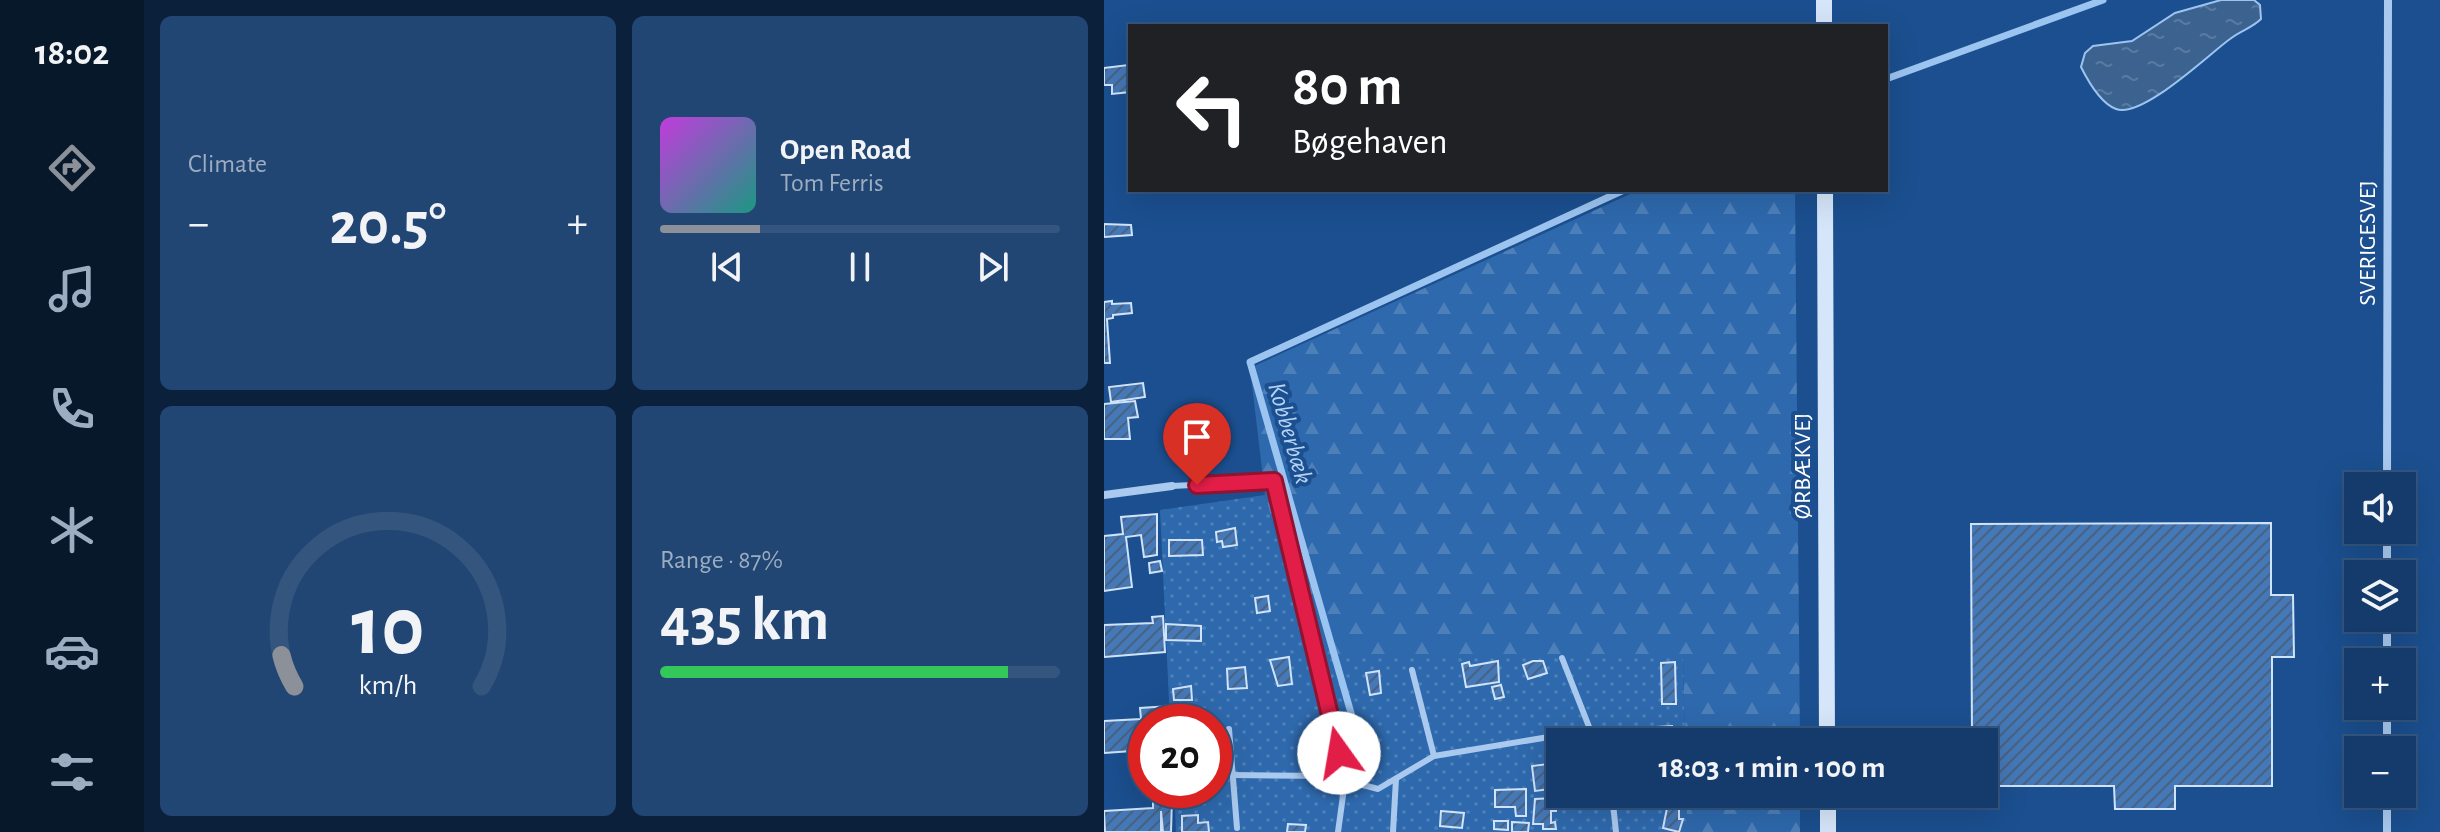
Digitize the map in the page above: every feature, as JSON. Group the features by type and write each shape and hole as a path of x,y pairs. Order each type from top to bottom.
{"street":[{"path":"1824,0 1824,24"},
{"name":"SVERIGESVEJ","path":"2387,472 2388,0"},
{"name":"ØRBÆKVEJ","path":"1825,192 1827,728"},
{"path":"1104,495 1172,486"},
{"path":"1828,808 1828,832"},
{"path":"2387,808 2387,832"}],"lane":[{"path":"1172,486 1274,481 1345,781 1338,832"},
{"path":"1562,658 1590,728"},
{"path":"1412,670 1434,756"},
{"path":"1233,775 1330,776 1378,789 1407,769 1434,756 1546,737"},
{"path":"1232,764 1237,828"},
{"path":"1393,832 1396,779"},
{"path":"1613,808 1616,832"}],"green space":[{"path":"1635,192 1795,192 1800,728 1685,728 1683,657 1308,657 1265,495 1250,368"},
{"path":"1265,495 1308,657 1683,657 1685,728 1546,728 1546,808 1687,808 1687,832 1176,832 1175,808 1232,808 1232,704 1169,704 1160,510"},
{"path":"1687,808 1800,808 1800,832 1687,832"}],"water":[{"path":"2221,0 2254,0 2260,5 2261,19 2142,104 2116,109 2095,91 2081,67 2085,53 2093,46 2132,41 2175,13"}],"building":[{"path":"1128,65 1128,92 1112,94 1112,85 1104,85 1104,68"},
{"path":"1104,224 1131,225 1132,235 1104,237"},
{"path":"1112,301 1112,304 1131,303 1132,313 1113,315 1113,318 1107,319 1110,363 1104,363 1104,302"},
{"path":"1143,383 1145,397 1111,402 1109,387"},
{"path":"1135,401 1138,417 1128,418 1130,439 1104,439 1104,404"},
{"path":"1157,514 1157,555 1144,557 1141,535 1126,537 1132,587 1104,591 1104,536 1123,534 1121,517"},
{"path":"2271,523 2271,595 2293,595 2294,657 2272,657 2272,786 2175,786 2175,809 2115,809 2114,786 1998,786 1998,728 1972,728 1971,524"},
{"path":"1235,528 1237,545 1223,547 1222,541 1217,542 1216,532"},
{"path":"1169,540 1202,540 1203,555 1169,556"},
{"path":"1160,561 1162,571 1150,573 1149,563"},
{"path":"1268,596 1270,611 1257,613 1255,598"},
{"path":"1163,616 1165,652 1104,657 1104,625 1153,623 1152,617"},
{"path":"1166,624 1201,626 1201,641 1166,640"},
{"path":"1289,657 1292,684 1278,686 1270,660"},
{"path":"1498,661 1499,682 1466,687 1462,664 1469,662 1470,666"},
{"path":"1543,661 1547,673 1528,679 1523,665"},
{"path":"1675,662 1676,704 1662,704 1661,663"},
{"path":"1245,667 1247,688 1228,689 1227,669"},
{"path":"1379,671 1381,693 1370,695 1366,673"},
{"path":"1501,685 1504,697 1495,699 1492,687"},
{"path":"1191,686 1192,700 1174,700 1173,689"},
{"path":"1128,720 1128,751 1104,753 1104,721"},
{"path":"1546,764 1546,790 1535,791 1532,766"},
{"path":"1526,789 1526,816 1516,816 1515,807 1495,807 1495,790"},
{"path":"1546,798 1546,808 1556,808 1556,811 1551,811 1551,823 1555,822 1556,829 1543,829 1543,824 1533,824 1535,799"},
{"path":"1172,808 1171,832 1163,832 1161,811 1161,832 1105,832 1104,811"},
{"path":"1667,808 1679,808 1679,819 1683,819 1679,832 1663,828"},
{"path":"1441,811 1464,813 1462,828 1440,826"},
{"path":"1198,815 1198,823 1208,822 1209,832 1182,832 1182,816"},
{"path":"1494,821 1508,821 1508,830 1494,829"},
{"path":"1512,822 1529,823 1528,832 1512,832"},
{"path":"1288,824 1306,825 1305,832 1287,832"}],"waterway":[{"name":"Kobberbæk","path":"1888,78 2103,0"},
{"name":"Kobberbæk","path":"1368,772 1250,362 1620,192"}],"route":[{"path":"1197,485 1274,481 1339,753"}]}
